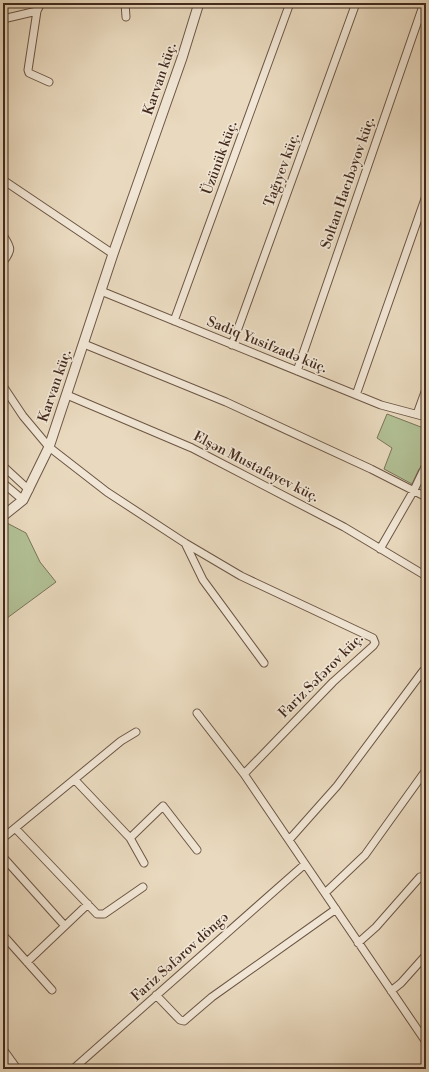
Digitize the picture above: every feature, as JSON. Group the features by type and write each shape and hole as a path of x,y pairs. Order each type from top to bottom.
{"street":[{"path":"41,3 37,11 28,70 29,73 49,82"},
{"path":"126,3 126,16"},
{"name":"Karvan küç.","path":"3,516 23,500 49,447 113,254 182,58 199,3"},
{"name":"Üzünük küç.","path":"174,321 290,3"},
{"name":"Tağıyev küç.","path":"232,345 356,3"},
{"name":"Soltan Hacıbəyov küç.","path":"297,371 424,3"},
{"path":"3,19 37,11"},
{"path":"3,180 113,254"},
{"path":"356,395 426,196"},
{"path":"3,235 10,248 10,253 3,262"},
{"name":"Sadiq Yusifzadə küç.","path":"101,291 381,405 426,417"},
{"path":"84,344 226,402 426,497"},
{"name":"Fariz Səfərov küç.","path":"3,386 23,416 49,447 107,492 185,543 241,576 284,597 370,635 375,640 373,646 333,682 244,774"},
{"path":"417,414 426,389"},
{"name":"Elşən Mustafayev küç.","path":"67,395 192,448 344,527 426,576"},
{"path":"380,549 414,490 426,465"},
{"path":"3,466 29,490"},
{"path":"3,483 23,500"},
{"path":"185,543 203,580 264,663"},
{"path":"289,840 337,786 423,671"},
{"path":"198,713 244,774 425,1040"},
{"path":"3,838 121,741 136,732"},
{"path":"325,893 365,855 426,770"},
{"path":"74,780 130,838 144,863"},
{"path":"130,838 163,806 197,850"},
{"path":"15,828 100,915 143,887"},
{"path":"3,857 65,926"},
{"name":"Fariz Səfərov döngə","path":"73,1069 305,864"},
{"path":"358,943 376,927 420,877"},
{"path":"27,962 88,904"},
{"path":"156,995 180,1020 184,1021 212,998 336,909"},
{"path":"3,935 52,990"},
{"path":"391,991 401,983 426,955"},
{"path":"3,1051 16,1069"}],"green space":[{"path":"387,414 426,429 426,472 419,469 412,484 384,469 392,448 377,438"},
{"path":"7,523 26,533 40,562 56,582 3,621 3,525"}]}
